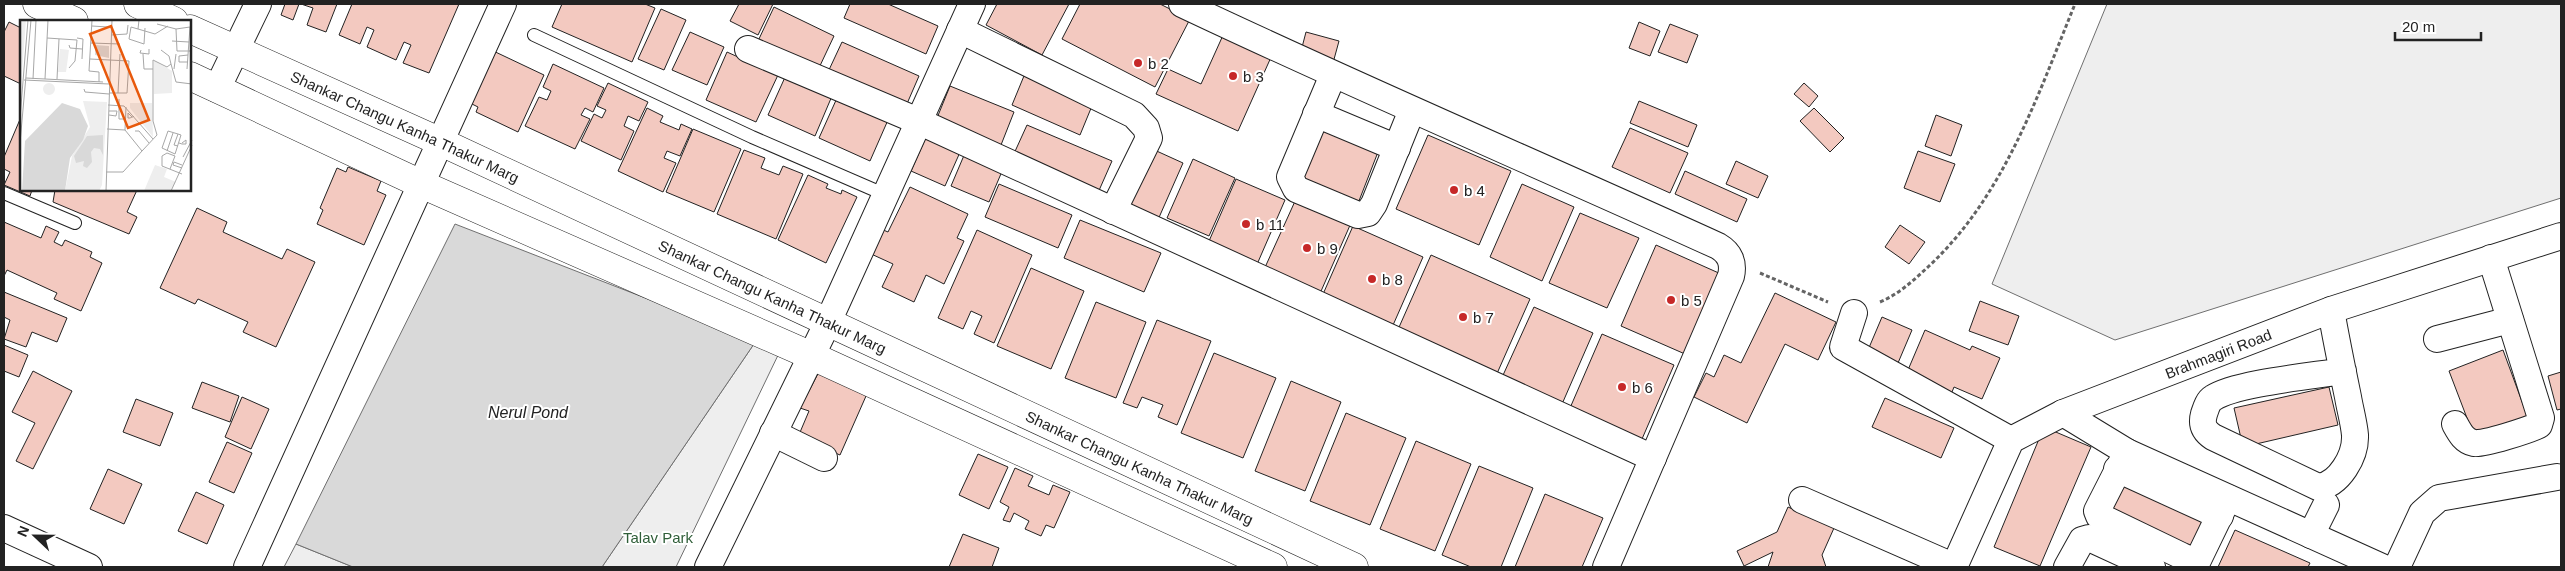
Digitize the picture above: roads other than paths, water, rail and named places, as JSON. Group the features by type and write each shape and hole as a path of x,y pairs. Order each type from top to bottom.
{"street":[{"path":"37,4 72,20"},
{"path":"138,4 172,20"},
{"path":"217,89 258,4"},
{"path":"246,567 503,4"},
{"path":"708,567 828,322 972,4"},
{"path":"1182,4 1333,75 1504,148 1718,246 1729,255 1732,262 1731,276 1606,567"},
{"name":"Shankar Changu Kanha Thakur Marg","path":"191,29 441,142 828,322 1324,561 1354,567"},
{"path":"960,30 1134,115 1146,128 1150,138 1113,211"},
{"path":"748,49 918,121 1653,458"},
{"path":"1333,75 1290,177 1296,189 1358,215 1368,213 1374,204 1412,110"},
{"path":"191,76 421,184 812,356 1273,567"},
{"path":"1316,114 1397,148"},
{"name":"Brahmagiri Road","path":"2011,440 2063,413 2331,310 2561,236"},
{"path":"2455,424 2463,438 2478,444 2539,426 2541,418 2491,258"},
{"path":"2331,310 2343,371 2355,436 2345,466 2335,482 2328,486 2318,487 2206,432 2202,422 2206,408 2212,399 2230,390 2343,371"},
{"path":"1802,500 1954,567 2011,440 1843,347 1854,313"},
{"path":"2437,339 2510,320"},
{"path":"2063,413 2122,461 2224,507 2311,535 2335,557 2382,567"},
{"path":"773,433 824,458"},
{"path":"2122,461 2097,511 2099,516 2182,556 2198,560 2224,507"},
{"path":"2397,567 2422,513 2439,498 2478,485 2557,477"},
{"path":"2311,535 2326,505"},
{"path":"4,528 89,567"},
{"path":"2067,567 2082,540 2089,538 2152,567"}],"lane":[{"path":"534,35 752,137 886,195"},
{"path":"4,193 75,223"}],"water":[{"name":"Nerul Pond","path":"455,224 756,341 602,567 353,567 296,544"}],"place":[{"name":"b 2","path":"1138,63"},
{"name":"b 3","path":"1233,76"},
{"name":"b 4","path":"1454,190"},
{"name":"b 11","path":"1246,224"},
{"name":"b 9","path":"1307,248"},
{"name":"b 8","path":"1372,279"},
{"name":"b 5","path":"1671,300"},
{"name":"b 7","path":"1463,317"},
{"name":"b 6","path":"1622,387"}],"park label":[{"name":"Talav Park","path":"658,537"}]}
